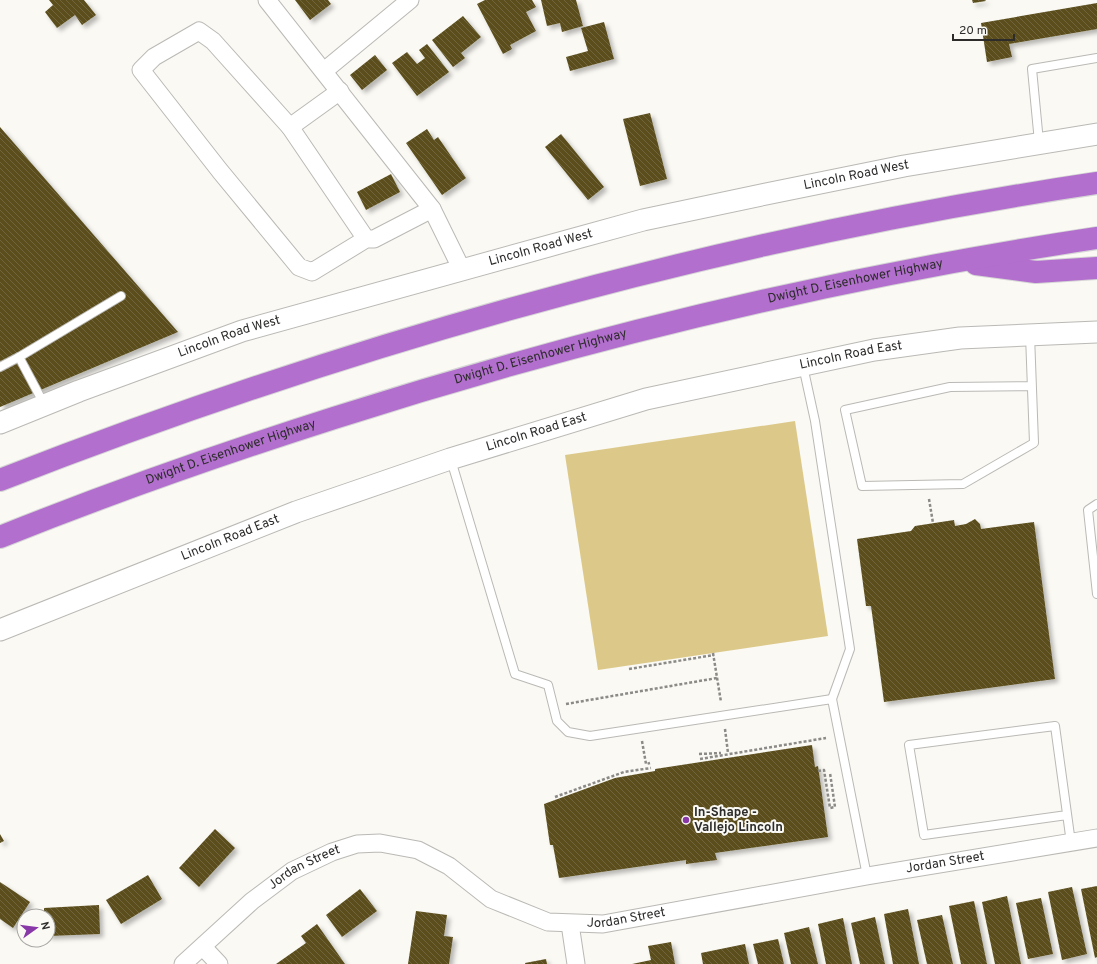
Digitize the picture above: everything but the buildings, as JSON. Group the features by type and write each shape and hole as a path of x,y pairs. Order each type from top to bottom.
{"highway":[{"path":"0,480 234,393 495,312 659,270 824,232 1097,183"},
{"name":"Dwight D. Eisenhower Highway","path":"0,537 52,516 230,451 425,389 601,339 770,298 951,262 1097,238"},
{"path":"951,262 1036,272 1097,268"}],"street":[{"path":"267,0 432,209 462,270"},
{"path":"324,71 410,0"},
{"path":"366,239 290,127 213,41 199,31 154,57 141,70 220,171 299,267 312,272 366,239 374,239 432,209"},
{"path":"290,127 340,91"},
{"name":"Lincoln Road West","path":"0,423 242,331 650,219 889,169 1039,142 1097,134"},
{"name":"Lincoln Road East","path":"0,630 296,512 450,459 646,399 874,350 960,338 1097,332"},
{"name":"Jordan Street","path":"183,964 252,901 292,872 332,852 357,844 380,843 418,850 449,866 491,899 548,922 603,924 867,876 1097,838"},
{"path":"570,924 576,964"},
{"path":"203,947 219,964"}],"lane":[{"path":"1039,142 1032,69 1097,58"},
{"path":"0,367 121,296"},
{"path":"1030,335 1034,443 963,484 862,486 846,410 950,387 1031,386"},
{"path":"19,357 45,405"},
{"path":"802,366 815,421 850,649 832,699 867,876"},
{"path":"450,459 515,674 548,685 557,721 568,732 590,736 832,699"},
{"path":"1097,504 1088,510 1097,594"},
{"path":"1067,815 924,835 909,745 1055,726 1071,842"}],"path":[{"path":"927,484 933,523"},
{"path":"629,668 714,654 728,753"},
{"path":"553,706 717,678"},
{"path":"640,729 646,764 650,763"},
{"path":"700,759 825,737 826,745"},
{"path":"699,754 728,753"},
{"path":"555,797 624,772 651,768"},
{"path":"818,771 824,770 830,808 835,807 830,768"}],"shaded area":[{"path":"795,421 828,636 598,670 565,455"}],"place":[{"name":"In-Shape - Vallejo Lincoln","path":"686,820"}]}
